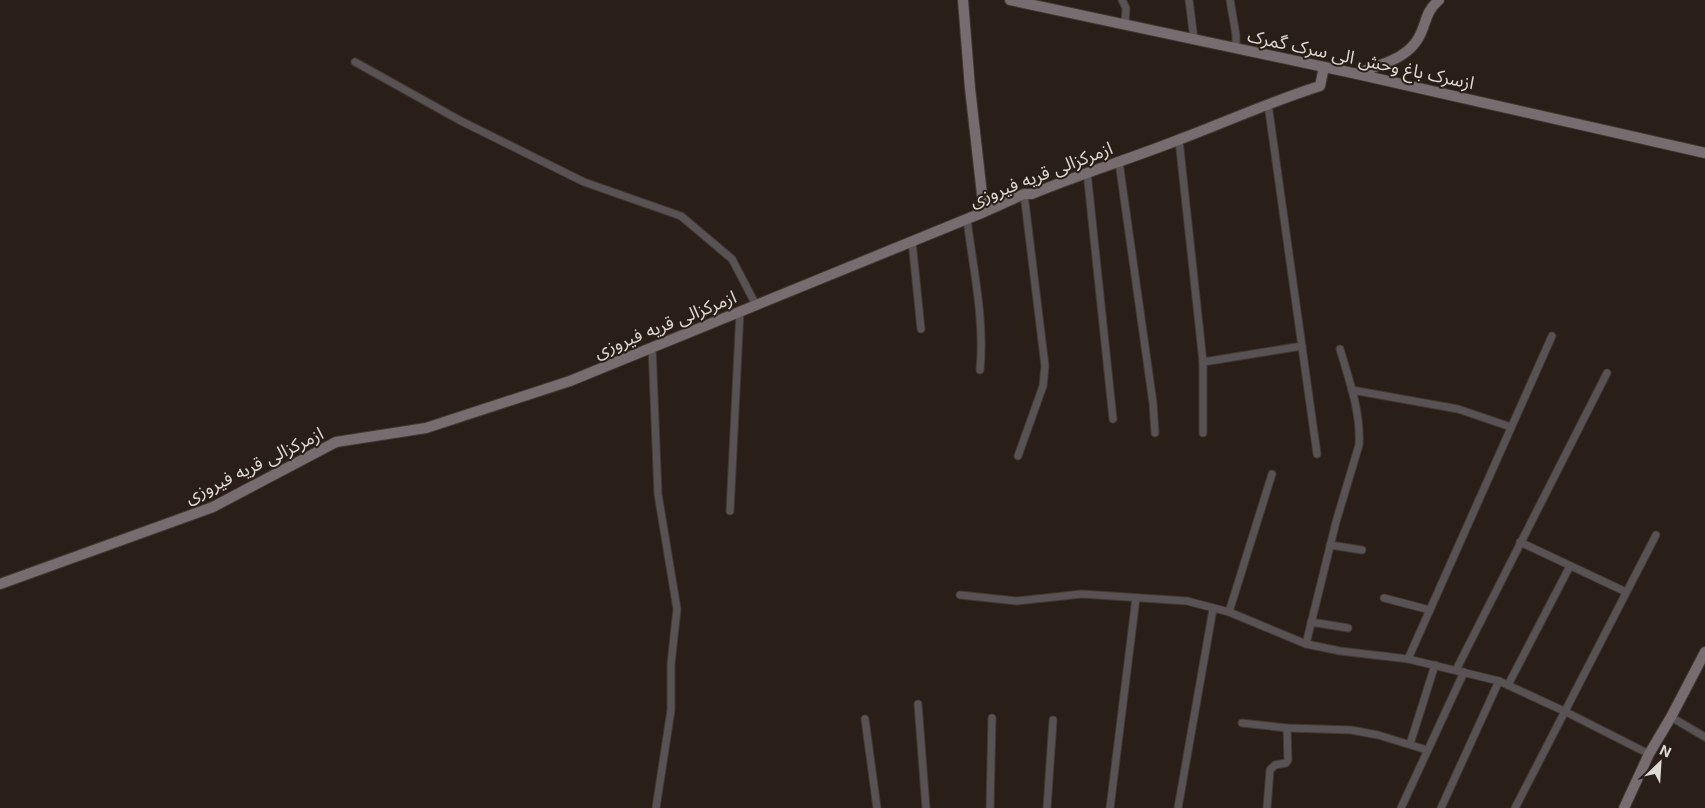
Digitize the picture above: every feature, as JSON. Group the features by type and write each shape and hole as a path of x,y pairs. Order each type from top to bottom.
{"main road":[{"path":"963,0 970,88 984,212"},
{"name":"ازسرک باغ وحش الی سرک گمرک","path":"1010,0 1357,74 1705,153"},
{"path":"1357,74 1404,54 1419,37 1431,7 1439,0"},
{"name":"ازمرکزالی قریه فیروزی","path":"0,584 39,568 213,507 336,442 426,428 570,381 1024,194 1032,194 1320,86 1324,67"},
{"path":"1624,808 1649,754 1705,652"}],"street":[{"path":"1122,0 1126,8 1125,24"},
{"path":"1189,0 1194,39"},
{"path":"1230,0 1236,35 1236,48"},
{"path":"354,62 461,121 584,182 681,216 732,259 756,305"},
{"path":"1268,104 1317,454"},
{"path":"1179,140 1203,362 1203,433"},
{"path":"1119,162 1155,433"},
{"path":"1087,172 1113,419"},
{"path":"1018,456 1043,386 1046,366 1024,194"},
{"path":"967,219 982,348 980,370"},
{"path":"912,241 921,329"},
{"path":"730,511 740,311"},
{"path":"1408,659 1552,336"},
{"path":"1203,362 1302,346"},
{"path":"652,347 658,494 677,608 672,664 671,710 656,808"},
{"path":"1306,644 1330,545 1359,445 1360,436 1352,390 1340,348"},
{"path":"1401,808 1460,671 1520,542 1607,372"},
{"path":"1352,390 1458,409 1511,427"},
{"path":"1229,612 1272,474"},
{"path":"1515,808 1656,535"},
{"path":"1520,542 1626,592"},
{"path":"1330,545 1362,550"},
{"path":"1508,684 1570,566"},
{"path":"960,595 1017,601 1082,594 1187,601 1229,612 1306,644 1340,651 1408,659 1499,681 1649,754"},
{"path":"1110,808 1136,598"},
{"path":"1384,598 1430,610"},
{"path":"1178,808 1214,609"},
{"path":"1311,622 1348,628"},
{"path":"1410,744 1436,665"},
{"path":"1441,808 1499,681"},
{"path":"918,704 926,808"},
{"path":"1671,717 1705,737"},
{"path":"990,808 992,718"},
{"path":"865,719 877,808"},
{"path":"1047,808 1053,720"},
{"path":"1242,723 1287,728 1351,730 1378,734 1427,750"},
{"path":"1267,808 1270,770 1275,765 1288,760 1287,728"}]}
